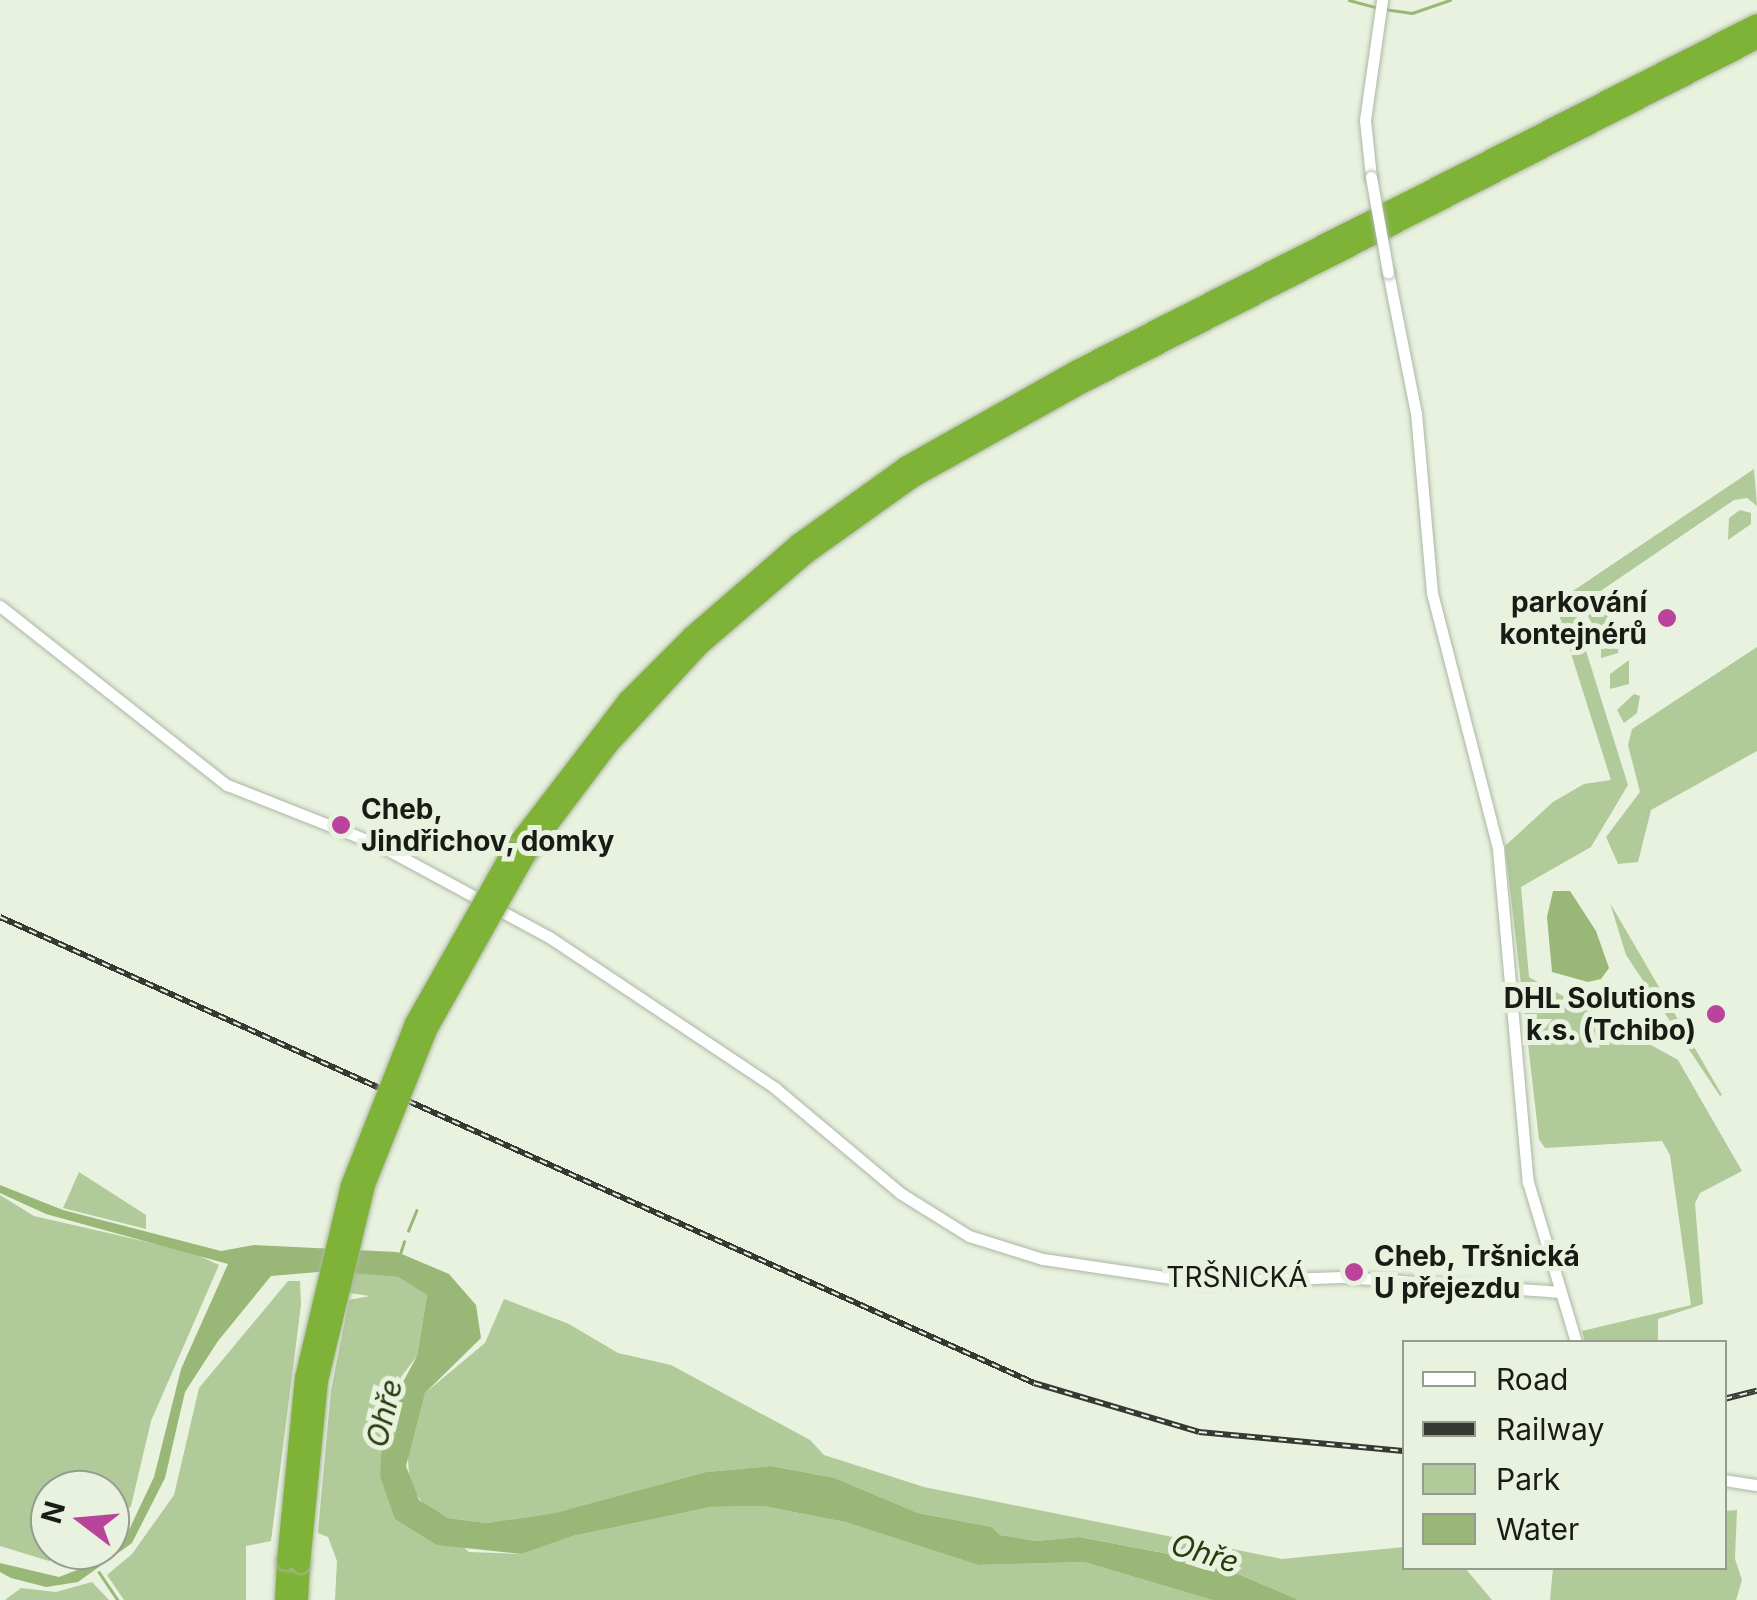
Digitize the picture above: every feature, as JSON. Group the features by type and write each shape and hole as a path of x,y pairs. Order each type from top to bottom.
{"highway":[{"path":"284,1600 293,1563 304,1378 350,1185 414,1023 519,852 616,712 691,636 798,543 905,466 1078,369 1757,23"},
{"path":"519,852 700,646 806,554 914,478 1082,384 1757,40"},
{"path":"293,1563 300,1600"}],"street":[{"path":"1382,0 1365,120 1372,177 1416,414 1432,592 1498,850 1531,1195 1575,1340"},
{"name":"TRŠNICKÁ","path":"0,606 227,785 377,844 548,937 775,1088 900,1193 969,1236 1034,1257 1198,1282 1342,1277 1560,1292"},
{"path":"1727,1480 1757,1485"}],"green space":[{"path":"1754,469 1757,506 1747,498 1734,500 1580,605 1577,622 1628,785 1591,847 1521,887 1529,977 1678,1060 1742,1171 1700,1193 1695,1203 1703,1304 1658,1319 1658,1340 1584,1340 1582,1331 1691,1305 1670,1155 1662,1141 1545,1148 1539,1139 1505,846 1553,802 1584,784 1611,780 1555,603"},
{"path":"1740,510 1751,513 1751,524 1728,540 1729,518"},
{"path":"1604,601 1611,604 1608,621 1595,629 1588,616"},
{"path":"1620,631 1618,653 1601,658 1601,643"},
{"path":"1757,647 1757,751 1651,810 1638,862 1618,864 1606,837 1640,792 1628,745 1632,729"},
{"path":"1629,660 1629,684 1610,689 1610,674"},
{"path":"1634,694 1640,696 1637,713 1624,723 1617,710"},
{"path":"1610,903 1722,1095 1626,955"},
{"path":"79,1172 146,1215 146,1229 63,1208"},
{"path":"0,1195 34,1216 191,1252 219,1265 151,1421 131,1506 130,1470 30,1470 30,1555 0,1546"},
{"path":"352,1272 398,1277 427,1295 417,1356 401,1377 380,1476 469,1552 522,1554 573,1536 711,1507 763,1506 845,1522 978,1565 1084,1562 1212,1600 335,1600 337,1561 328,1537 318,1533 331,1390 349,1300 370,1296 349,1293"},
{"path":"288,1281 300,1281 301,1305 271,1541 246,1546 246,1600 124,1600 107,1575 113,1570 130,1570 130,1556 174,1495 199,1388"},
{"path":"504,1299 569,1324 618,1353 671,1365 810,1440 824,1455 924,1487 1282,1559 1402,1547 1402,1570 1467,1570 1492,1600 1299,1600 1210,1562 1081,1537 1034,1541 1000,1535 992,1527 918,1513 835,1478 771,1466 706,1472 556,1513 487,1523 448,1518 424,1505 410,1486 407,1447 425,1393 485,1343"},
{"path":"1737,1510 1735,1559 1742,1580 1736,1600 1550,1600 1553,1570 1727,1570 1727,1511"},
{"path":"92,1582 109,1600 5,1600 21,1588 56,1592"}],"water":[{"path":"1553,891 1570,891 1596,931 1609,968 1601,979 1588,982 1552,972 1547,917"},
{"path":"0,1185 63,1210 221,1251 254,1245 397,1252 449,1274 476,1305 481,1338 425,1393 406,1466 419,1500 448,1518 487,1523 555,1513 706,1472 771,1466 835,1478 918,1513 992,1527 1000,1535 1035,1541 1080,1537 1210,1562 1299,1600 1212,1600 1084,1562 978,1565 845,1522 763,1506 711,1507 573,1536 522,1554 437,1545 395,1519 380,1476 384,1417 417,1356 427,1295 398,1277 330,1271 271,1276 218,1341 185,1392 165,1478 130,1544 130,1528 154,1477 181,1369 228,1264 46,1214 0,1193"},
{"path":"0,1563 59,1577 77,1570 95,1570 78,1582 46,1587 11,1578 0,1572"}],"waterway":[{"path":"1349,0 1376,7"},
{"path":"1384,9 1412,13 1450,0"},
{"path":"408,1231 416,1211"},
{"path":"400,1254 404,1242"},
{"path":"99,1572 118,1600"}],"railway":[{"path":"0,917 1034,1383 1199,1432 1402,1451"},
{"path":"1727,1398 1757,1391"}],"place":[{"name":"parkování kontejnérů","path":"1667,618"},
{"name":"Cheb, Jindřichov, domky","path":"341,825"},
{"name":"DHL Solutions k.s. (Tchibo)","path":"1716,1014"},
{"name":"Cheb, Tršnická U přejezdu","path":"1354,1272"}],"water label":[{"name":"Ohře","path":"384,1413"},
{"name":"Ohře","path":"1205,1553"}]}
